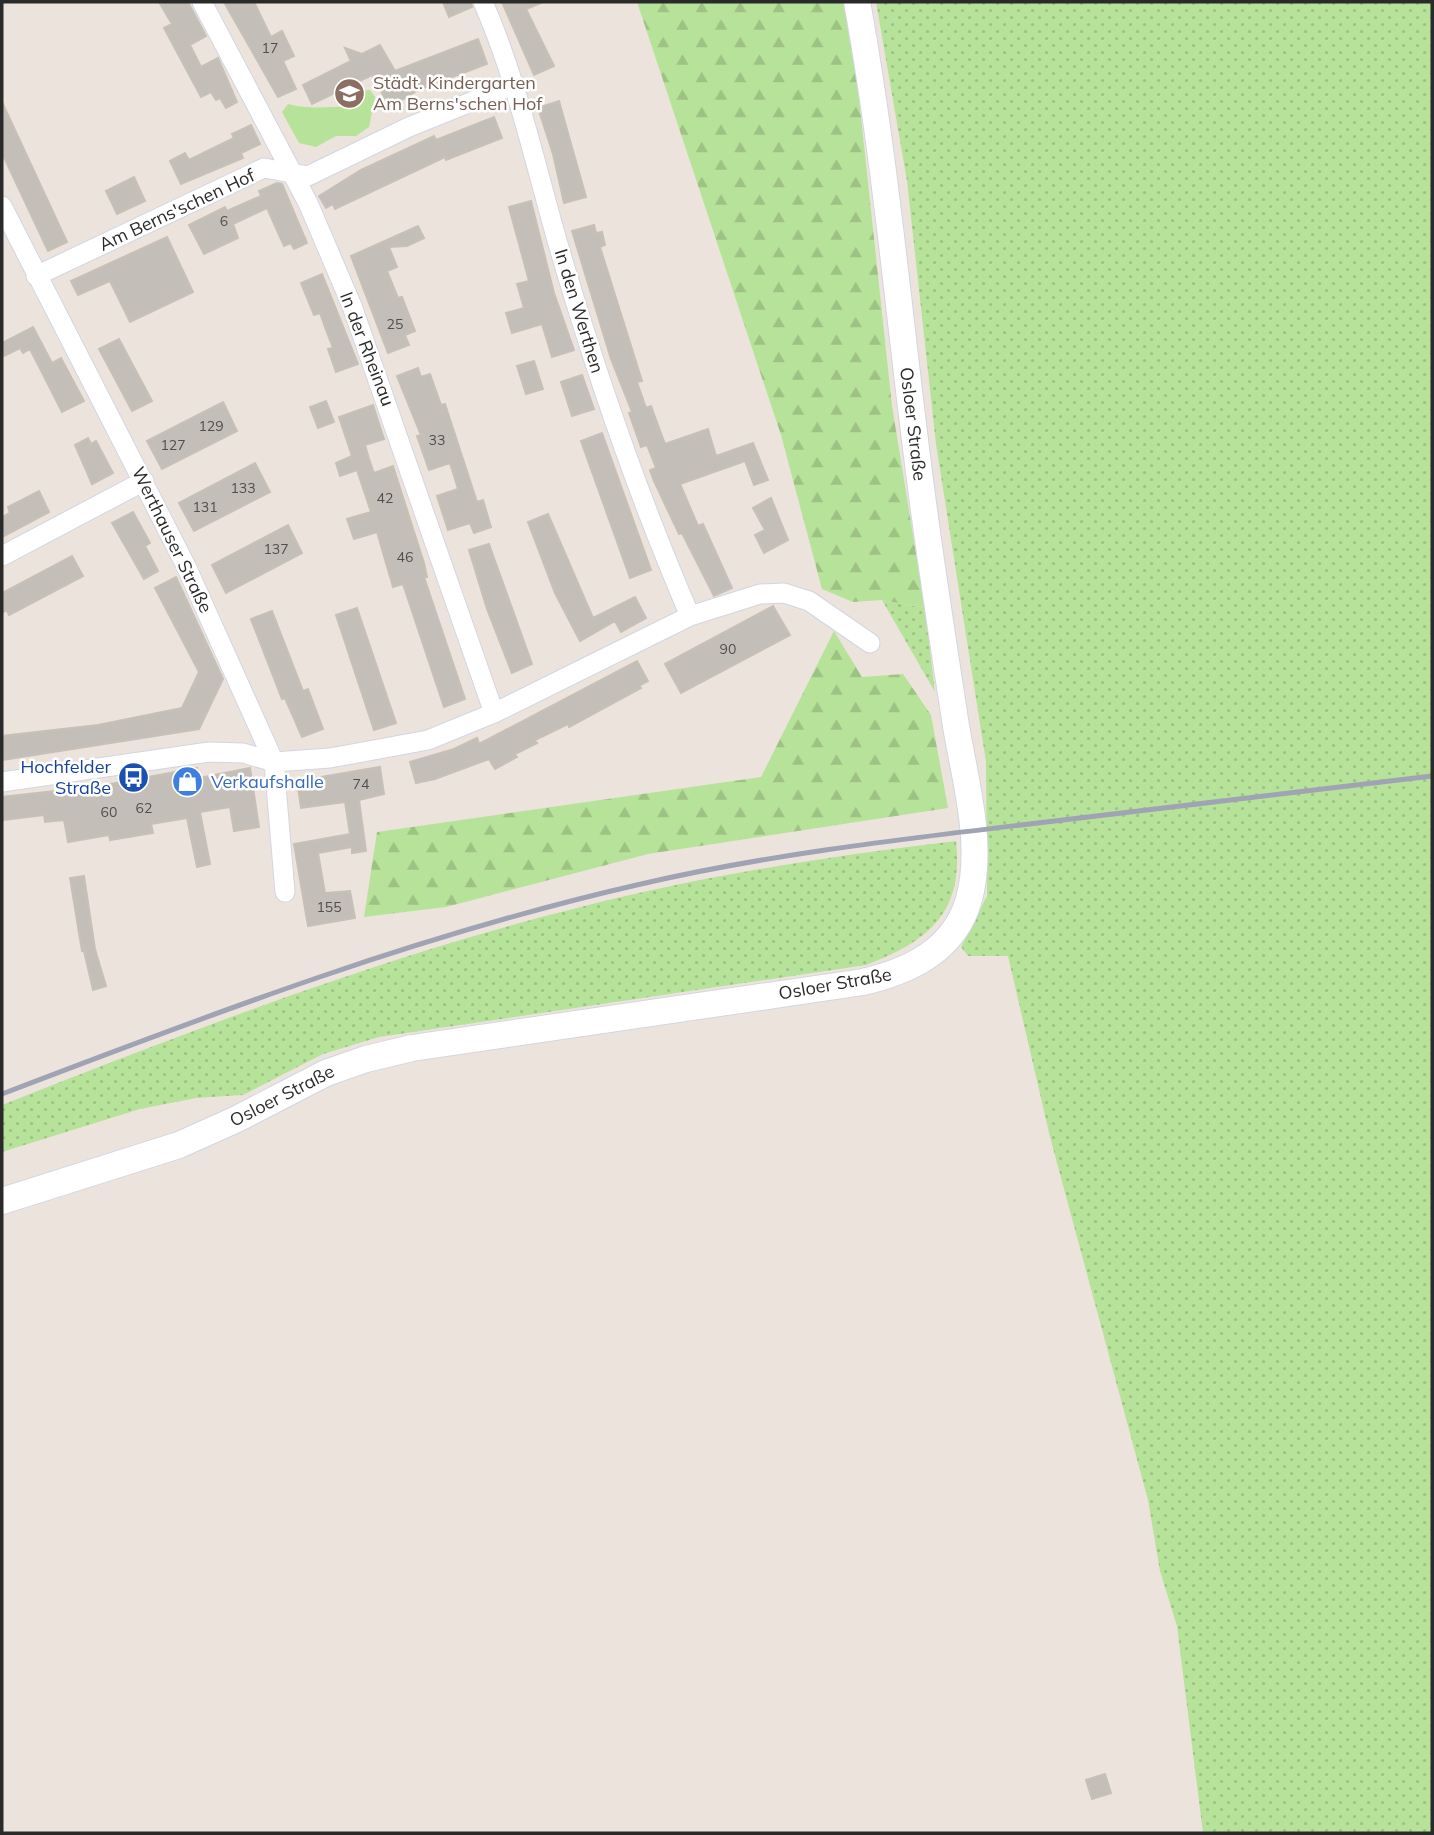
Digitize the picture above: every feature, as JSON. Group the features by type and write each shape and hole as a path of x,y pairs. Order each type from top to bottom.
{"main road":[{"name":"Osloer Straße","path":"2,1201 163,1150 237,1119 349,1064 412,1048 884,977 929,957 953,932 962,918 974,871 972,829 923,505 873,89 857,2"}],"street":[{"name":"In der Rheinau","path":"202,2 308,203 352,306 494,713"},
{"name":"In den Werthen","path":"483,2 513,85 583,328 619,438 651,527 690,616"},
{"name":"Am Berns'schen Hof","path":"36,276 264,168 308,176 409,127 513,85"},
{"name":"Werthauser Straße","path":"2,206 186,566 274,762 285,892"},
{"path":"2,556 144,481"},
{"path":"2,782 209,752 243,753 274,762 330,758 428,740 494,713 690,616 760,594 784,593 809,601 870,643"}],"green space":[{"path":"637,2 844,2 858,89 892,406 925,608 882,600 853,602 822,589 781,435"},
{"path":"876,2 1432,2 1432,1833 1203,1833 1177,1626 1160,1571 1148,1500 1050,1137 1008,956 968,956 961,947 987,896 986,762 936,444 907,181"},
{"path":"370,90 375,97 369,127 356,136 336,136 316,147 299,143 282,112 288,104 352,107 355,92"},
{"path":"882,600 925,608 935,692"},
{"path":"834,631 862,677 903,674 931,715 948,808 648,854 446,907 364,917 377,832 761,777"},
{"path":"956,841 954,888 937,922 907,946 866,965 379,1037 323,1054 243,1095 196,1098 140,1109 2,1152 2,1105 215,1023 358,972 503,927 671,886 813,860"}],"building":[{"path":"159,2 188,2 206,36 190,45 201,67 218,58 237,102 226,108 220,98 216,100 211,92 201,97 164,28 172,24"},
{"path":"224,2 254,2 271,37 282,31 294,56 283,61 296,89 278,97"},
{"path":"443,2 471,2 472,7 449,17"},
{"path":"502,2 543,2 526,9 554,66 534,75"},
{"path":"478,39 487,64 420,89 390,107 372,75 312,104 303,85 351,61 345,48 362,54 380,45 395,71"},
{"path":"559,101 586,197 564,203 553,154 538,108"},
{"path":"2,102 67,242 48,251 2,153"},
{"path":"494,117 502,138 446,160 445,157 335,209 333,204 326,208 319,196 361,170 434,136 436,140"},
{"path":"251,125 260,144 241,153 243,158 181,184 170,161 185,153 189,160 234,138 232,134"},
{"path":"134,177 145,201 117,214 106,191"},
{"path":"277,183 282,184 307,243 294,249 291,243 284,246 267,208 233,224 238,238 204,254 189,225 225,207 227,211 261,196 259,191"},
{"path":"531,201 554,293 574,350 552,357 542,324 512,333 506,313 524,308 517,284 529,281 509,207"},
{"path":"594,225 596,233 602,232 605,245 600,247 642,381 637,382 646,408 651,406 665,444 708,429 716,456 753,443 768,480 754,485 745,461 680,484 698,526 703,524 732,588 714,596 682,533 679,534 654,481 650,470 656,468 647,445 641,447 629,413 632,412 611,359 572,231"},
{"path":"418,226 424,238 407,246 389,247 397,267 387,271 398,298 402,297 415,331 405,335 409,345 388,353 351,256"},
{"path":"167,237 193,292 130,322 110,281 78,295 71,281"},
{"path":"322,274 358,364 336,372 328,349 333,348 320,313 314,315 301,283"},
{"path":"33,327 52,363 61,358 84,401 62,412 30,349 23,353 20,348 2,357 2,343"},
{"path":"119,339 152,401 132,411 99,349"},
{"path":"534,361 543,389 526,394 517,366"},
{"path":"418,368 421,377 430,374 441,405 445,404 477,502 483,500 491,527 474,533 470,523 448,530 437,496 458,489 450,463 429,470 417,436 421,435 397,376"},
{"path":"582,375 594,409 572,416 561,382"},
{"path":"326,401 334,422 318,428 310,407"},
{"path":"223,402 237,431 162,469 147,441"},
{"path":"373,405 384,439 365,445 369,459 374,473 393,466 424,563 427,577 424,577 465,699 444,707 403,584 393,587 377,532 354,539 347,519 371,512 357,470 340,476 336,463 352,456 339,417"},
{"path":"602,433 651,570 630,578 581,441"},
{"path":"88,438 91,444 96,441 113,473 92,484 75,445"},
{"path":"255,463 270,492 194,531 179,503"},
{"path":"39,491 49,512 2,537 2,517 10,513 8,507"},
{"path":"771,498 788,540 764,553 755,535 765,530 753,508"},
{"path":"133,512 150,543 145,546 158,571 144,579 112,523"},
{"path":"548,514 593,618 635,597 646,618 621,632 615,621 580,641 555,593 528,522"},
{"path":"288,525 302,553 226,593 212,565"},
{"path":"489,544 532,664 512,673 487,609 469,550"},
{"path":"72,556 83,576 9,615 7,610 2,613 2,593"},
{"path":"176,577 223,679 199,729 2,760 2,736 98,725 182,708 199,672 155,588"},
{"path":"773,606 790,635 681,693 665,664"},
{"path":"357,608 396,723 374,730 336,615"},
{"path":"272,611 303,691 308,689 323,729 302,737 285,698 282,699 251,619"},
{"path":"637,661 648,681 639,686 641,688 569,727 568,724 535,740 537,743 515,754 517,757 495,769 489,759 435,779 416,783 410,762 454,749 477,738 479,744"},
{"path":"380,767 384,794 359,800 366,851 352,853 352,847 318,853 325,893 350,891 355,918 308,926 294,844 350,834 345,802 301,808 297,781"},
{"path":"197,768 199,778 250,768 259,827 234,831 230,807 200,812 210,864 197,867 187,818 151,824 153,833 110,840 109,835 68,842 64,820 45,822 44,815 2,820 2,797 100,786"},
{"path":"84,876 95,949 106,986 93,990 84,951 89,950 82,951 70,878"},
{"path":"1105,1774 1111,1793 1092,1799 1086,1780"}],"railway":[{"path":"2,1094 159,1034 397,951 559,904 641,884 735,865 878,843 1432,776"}],"place":[{"name":"Städt. Kindergarten Am Berns'schen Hof","path":"350,93"},
{"name":"Hochfelder Straße","path":"134,777"},
{"name":"Verkaufshalle","path":"188,782"}]}
